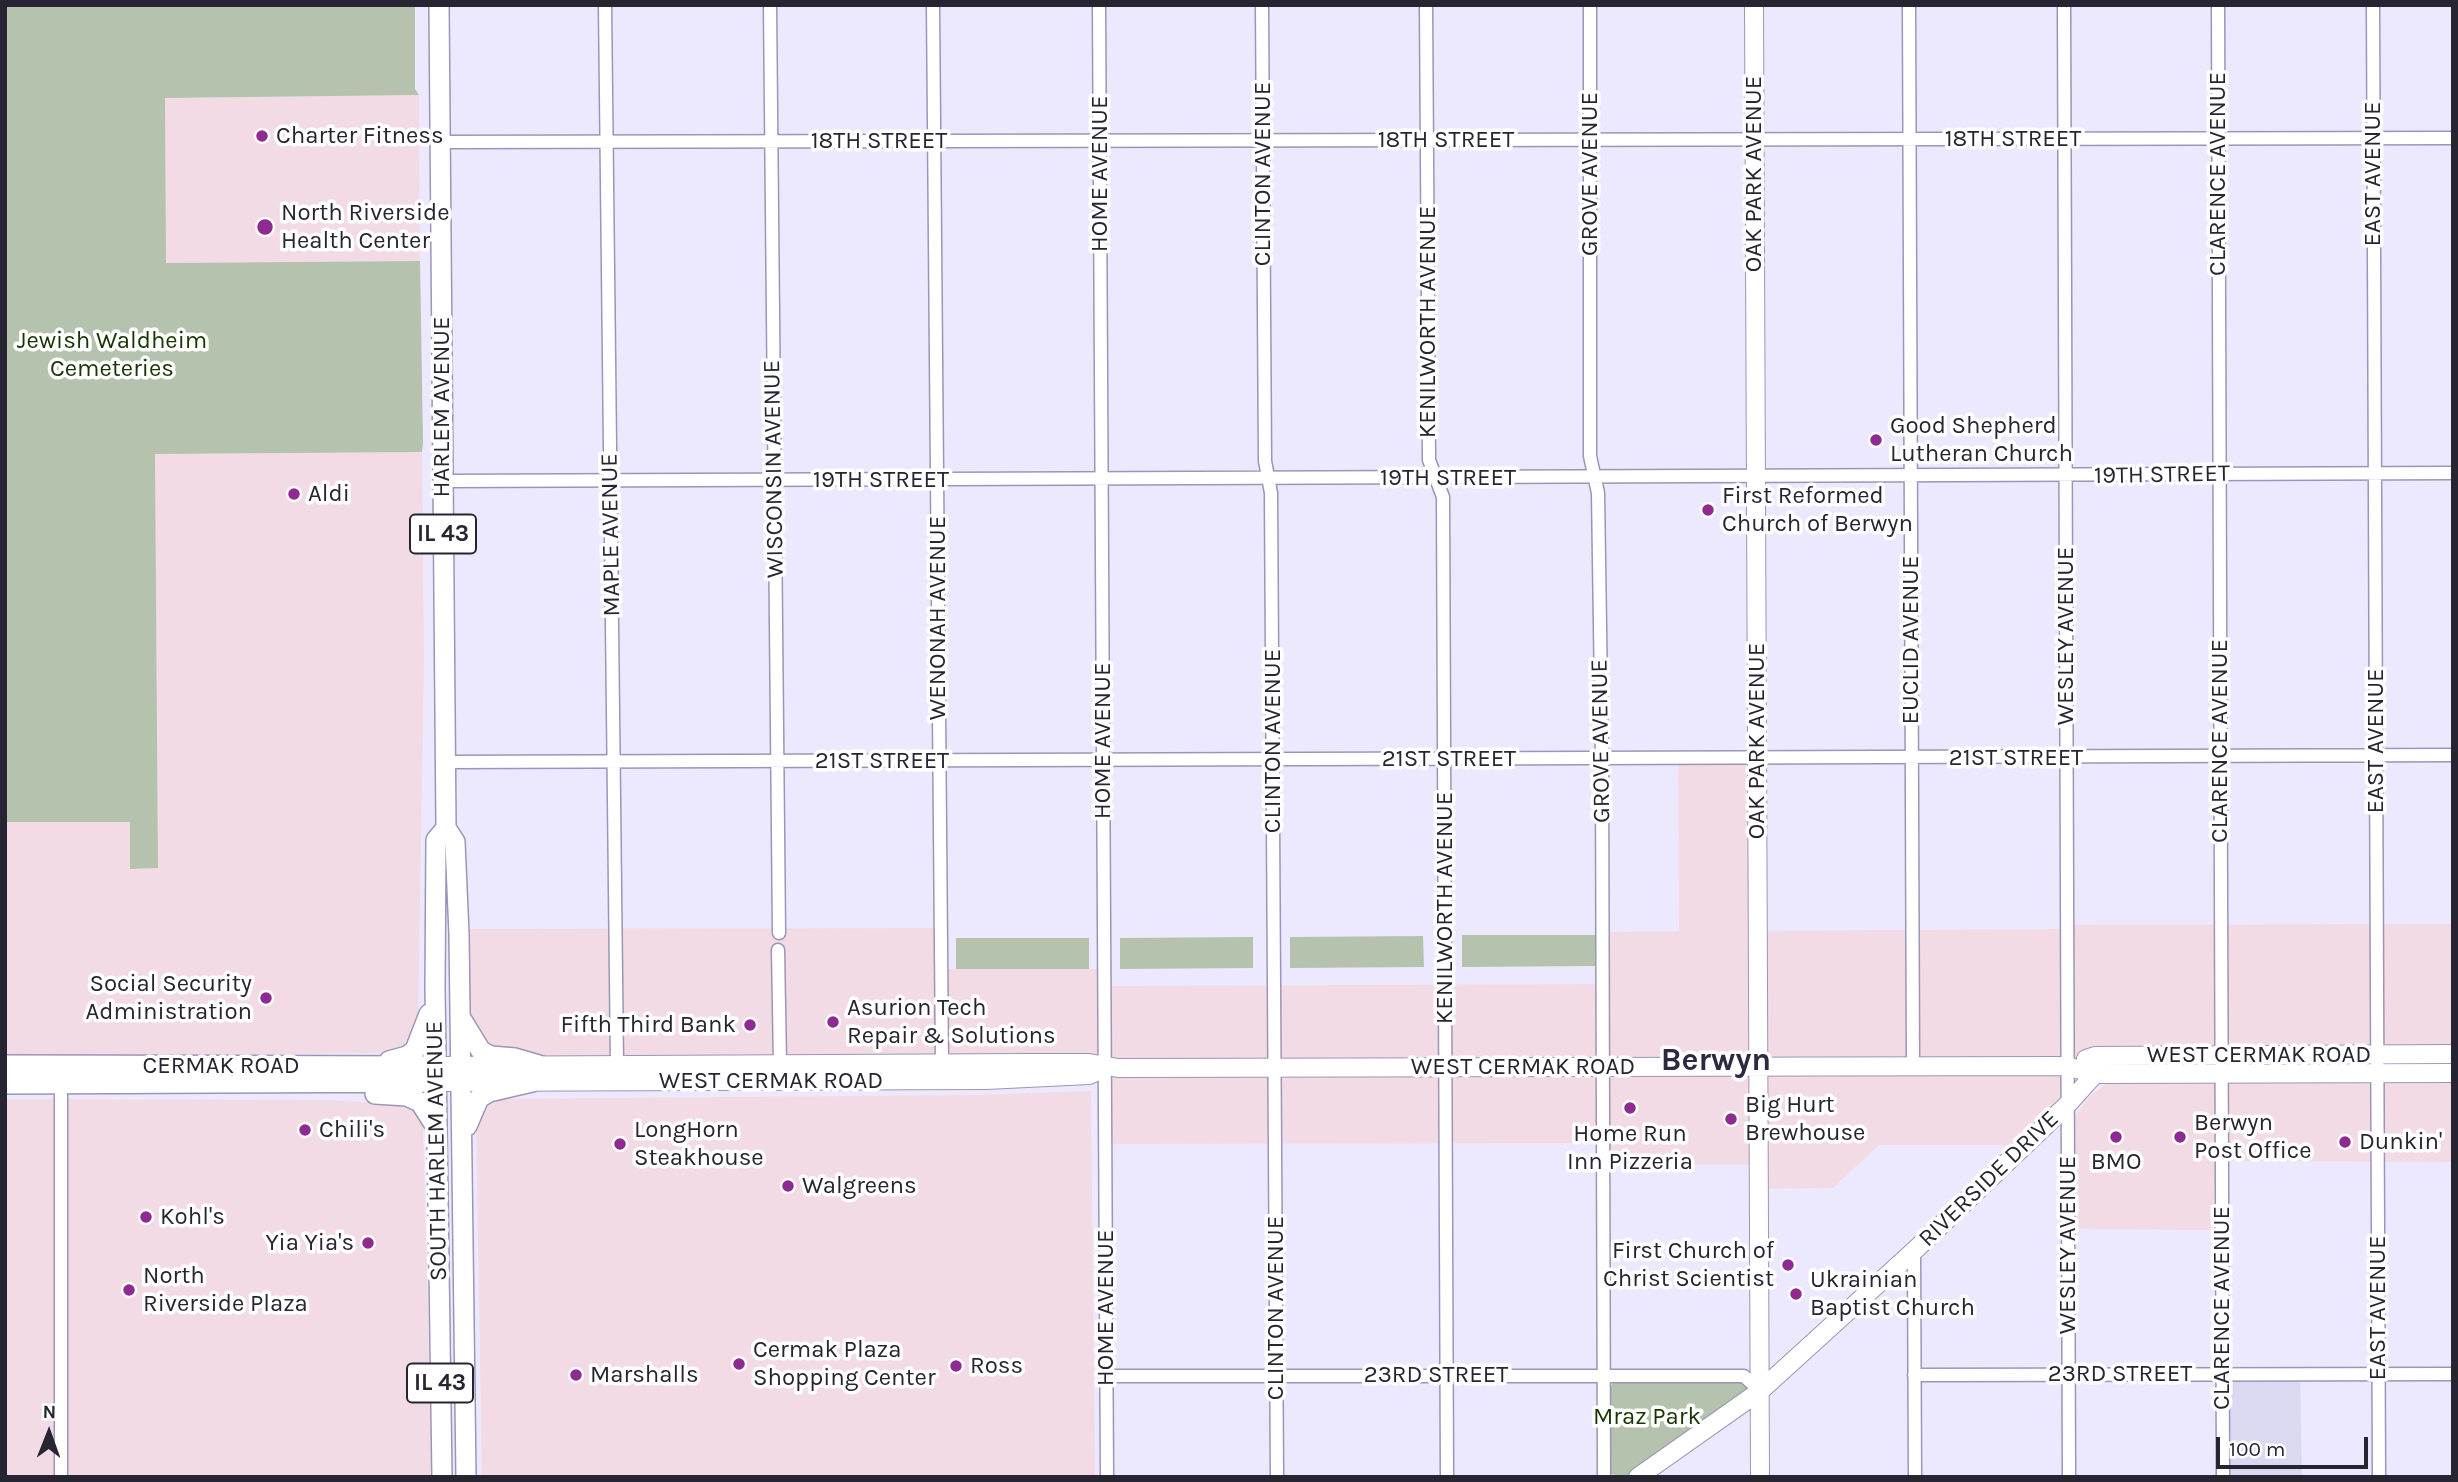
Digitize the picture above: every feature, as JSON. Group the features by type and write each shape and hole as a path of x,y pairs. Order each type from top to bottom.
{"main road":[{"name":"HARLEM AVENUE","path":"439,5 445,762"},
{"name":"OAK PARK AVENUE","path":"1754,5 1760,1477"},
{"name":"SOUTH HARLEM AVENUE","path":"445,762 446,828 456,842 462,1019 466,1477"},
{"name":"SOUTH HARLEM AVENUE","path":"442,1477 435,989 436,840 446,828"},
{"path":"371,1065 407,1056 415,1049 428,1020 435,989"},
{"path":"462,1019 481,1051 491,1056 515,1058 536,1074"},
{"name":"WEST CERMAK ROAD","path":"536,1074 617,1064 1089,1063 1105,1068 2066,1066 2221,1055 2453,1054"},
{"name":"CERMAK ROAD","path":"5,1065 61,1075 354,1083 436,1074"},
{"name":"CERMAK ROAD","path":"5,1084 61,1075 371,1065 436,1074"},
{"name":"WEST CERMAK ROAD","path":"2095,1065 2221,1073 2453,1073"},
{"name":"RIVERSIDE DRIVE","path":"1638,1477 1760,1391 1914,1251 2067,1105 2095,1065"},
{"name":"WEST CERMAK ROAD","path":"436,1074 986,1080 1089,1074 1105,1068"},
{"path":"463,1136 479,1098 536,1074"},
{"path":"354,1083 368,1094 407,1096 420,1102 436,1128"}],"street":[{"name":"MAPLE AVENUE","path":"605,5 617,1064"},
{"name":"WISCONSIN AVENUE","path":"770,5 779,933"},
{"name":"WENONAH AVENUE","path":"933,5 942,1063"},
{"name":"HOME AVENUE","path":"1099,5 1107,1477"},
{"name":"CLINTON AVENUE","path":"1262,5 1265,461 1271,493 1277,1477"},
{"name":"KENILWORTH AVENUE","path":"1426,5 1429,460 1443,497 1447,1477"},
{"name":"GROVE AVENUE","path":"1590,5 1590,456 1598,494 1602,759 1604,1477"},
{"name":"EUCLID AVENUE","path":"1909,5 1913,1065"},
{"name":"WESLEY AVENUE","path":"2064,5 2069,1477"},
{"name":"CLARENCE AVENUE","path":"2218,5 2223,1477"},
{"name":"EAST AVENUE","path":"2373,5 2379,1477"},
{"name":"18TH STREET","path":"440,142 2218,139 2373,136 2453,138"},
{"name":"19TH STREET","path":"443,481 2066,477 2453,473"},
{"name":"21ST STREET","path":"445,762 2453,755"},
{"path":"778,950 780,1063"},
{"path":"61,1075 61,1477"},
{"path":"1914,1251 1915,1477"},
{"name":"23RD STREET","path":"1914,1375 2453,1374"},
{"name":"23RD STREET","path":"1106,1376 1744,1376 1760,1391"}],"shaded area":[{"path":"419,95 420,261 166,263 165,98"},
{"path":"422,452 424,659 418,1018 409,1043 386,1052 369,1053 5,1058 5,822 130,822 130,869 158,868 155,454"},
{"path":"1678,760 1756,760 1758,1165 1620,1165 1602,1151 1601,1143 1107,1144 1106,986 1604,984 1604,932 1679,931"},
{"path":"2453,924 2453,1053 2096,1053 2068,1063 2069,925"},
{"path":"939,928 939,1061 465,1062 462,929"},
{"path":"2065,929 2064,1064 1760,1063 1759,931"},
{"path":"943,969 1103,969 1103,1066 944,1061"},
{"path":"1760,1067 2065,1067 2066,1104 2025,1145 1879,1145 1833,1188 1761,1189"},
{"path":"2453,1079 2453,1162 2224,1161 2224,1080"},
{"path":"2112,1080 2215,1080 2216,1230 2073,1229 2074,1118 2090,1096"},
{"name":"Cermak Plaza Shopping Center","path":"1091,1091 1095,1477 482,1477 476,1122 482,1109 492,1099 972,1095"},
{"name":"North Riverside Plaza","path":"5,1099 332,1100 411,1105 423,1124 432,1477 5,1477"},
{"path":"2220,1372 2300,1372 2302,1477 2221,1477"}],"green space":[{"name":"Jewish Waldheim Cemeteries","path":"5,5 415,5 415,89 419,95 165,98 166,263 420,261 423,443 422,452 155,454 158,868 130,869 130,822 5,822"},
{"path":"1462,935 1595,935 1595,966 1462,967"},
{"path":"1423,936 1424,967 1290,968 1290,937"},
{"path":"1253,937 1253,968 1120,969 1120,938"},
{"path":"956,938 1089,938 1089,969 956,969"},
{"name":"Mraz Park","path":"1739,1381 1745,1384 1747,1389 1723,1410 1625,1477 1611,1474 1610,1388 1613,1383"}],"place":[{"name":"Charter Fitness","path":"262,136"},
{"name":"North Riverside Health Center","path":"265,227"},
{"name":"Good Shepherd Lutheran Church","path":"1876,440"},
{"name":"Aldi","path":"294,494"},
{"name":"First Reformed Church of Berwyn","path":"1708,510"},
{"name":"Social Security Administration","path":"266,998"},
{"name":"Asurion Tech Repair & Solutions","path":"833,1022"},
{"name":"Fifth Third Bank","path":"750,1025"},
{"name":"Home Run Inn Pizzeria","path":"1630,1108"},
{"name":"Big Hurt Brewhouse","path":"1731,1119"},
{"name":"Chili's","path":"305,1130"},
{"name":"BMO","path":"2116,1137"},
{"name":"Berwyn Post Office","path":"2180,1137"},
{"name":"Dunkin'","path":"2345,1142"},
{"name":"LongHorn Steakhouse","path":"620,1144"},
{"name":"Walgreens","path":"788,1186"},
{"name":"Kohl's","path":"146,1217"},
{"name":"Yia Yia's","path":"368,1243"},
{"name":"First Church of Christ Scientist","path":"1788,1265"},
{"name":"North Riverside Plaza","path":"129,1290"},
{"name":"Ukrainian Baptist Church","path":"1796,1294"},
{"name":"Cermak Plaza Shopping Center","path":"739,1364"},
{"name":"Ross","path":"956,1366"},
{"name":"Marshalls","path":"576,1375"}],"district":[{"name":"Berwyn","path":"1716,1061"}]}
